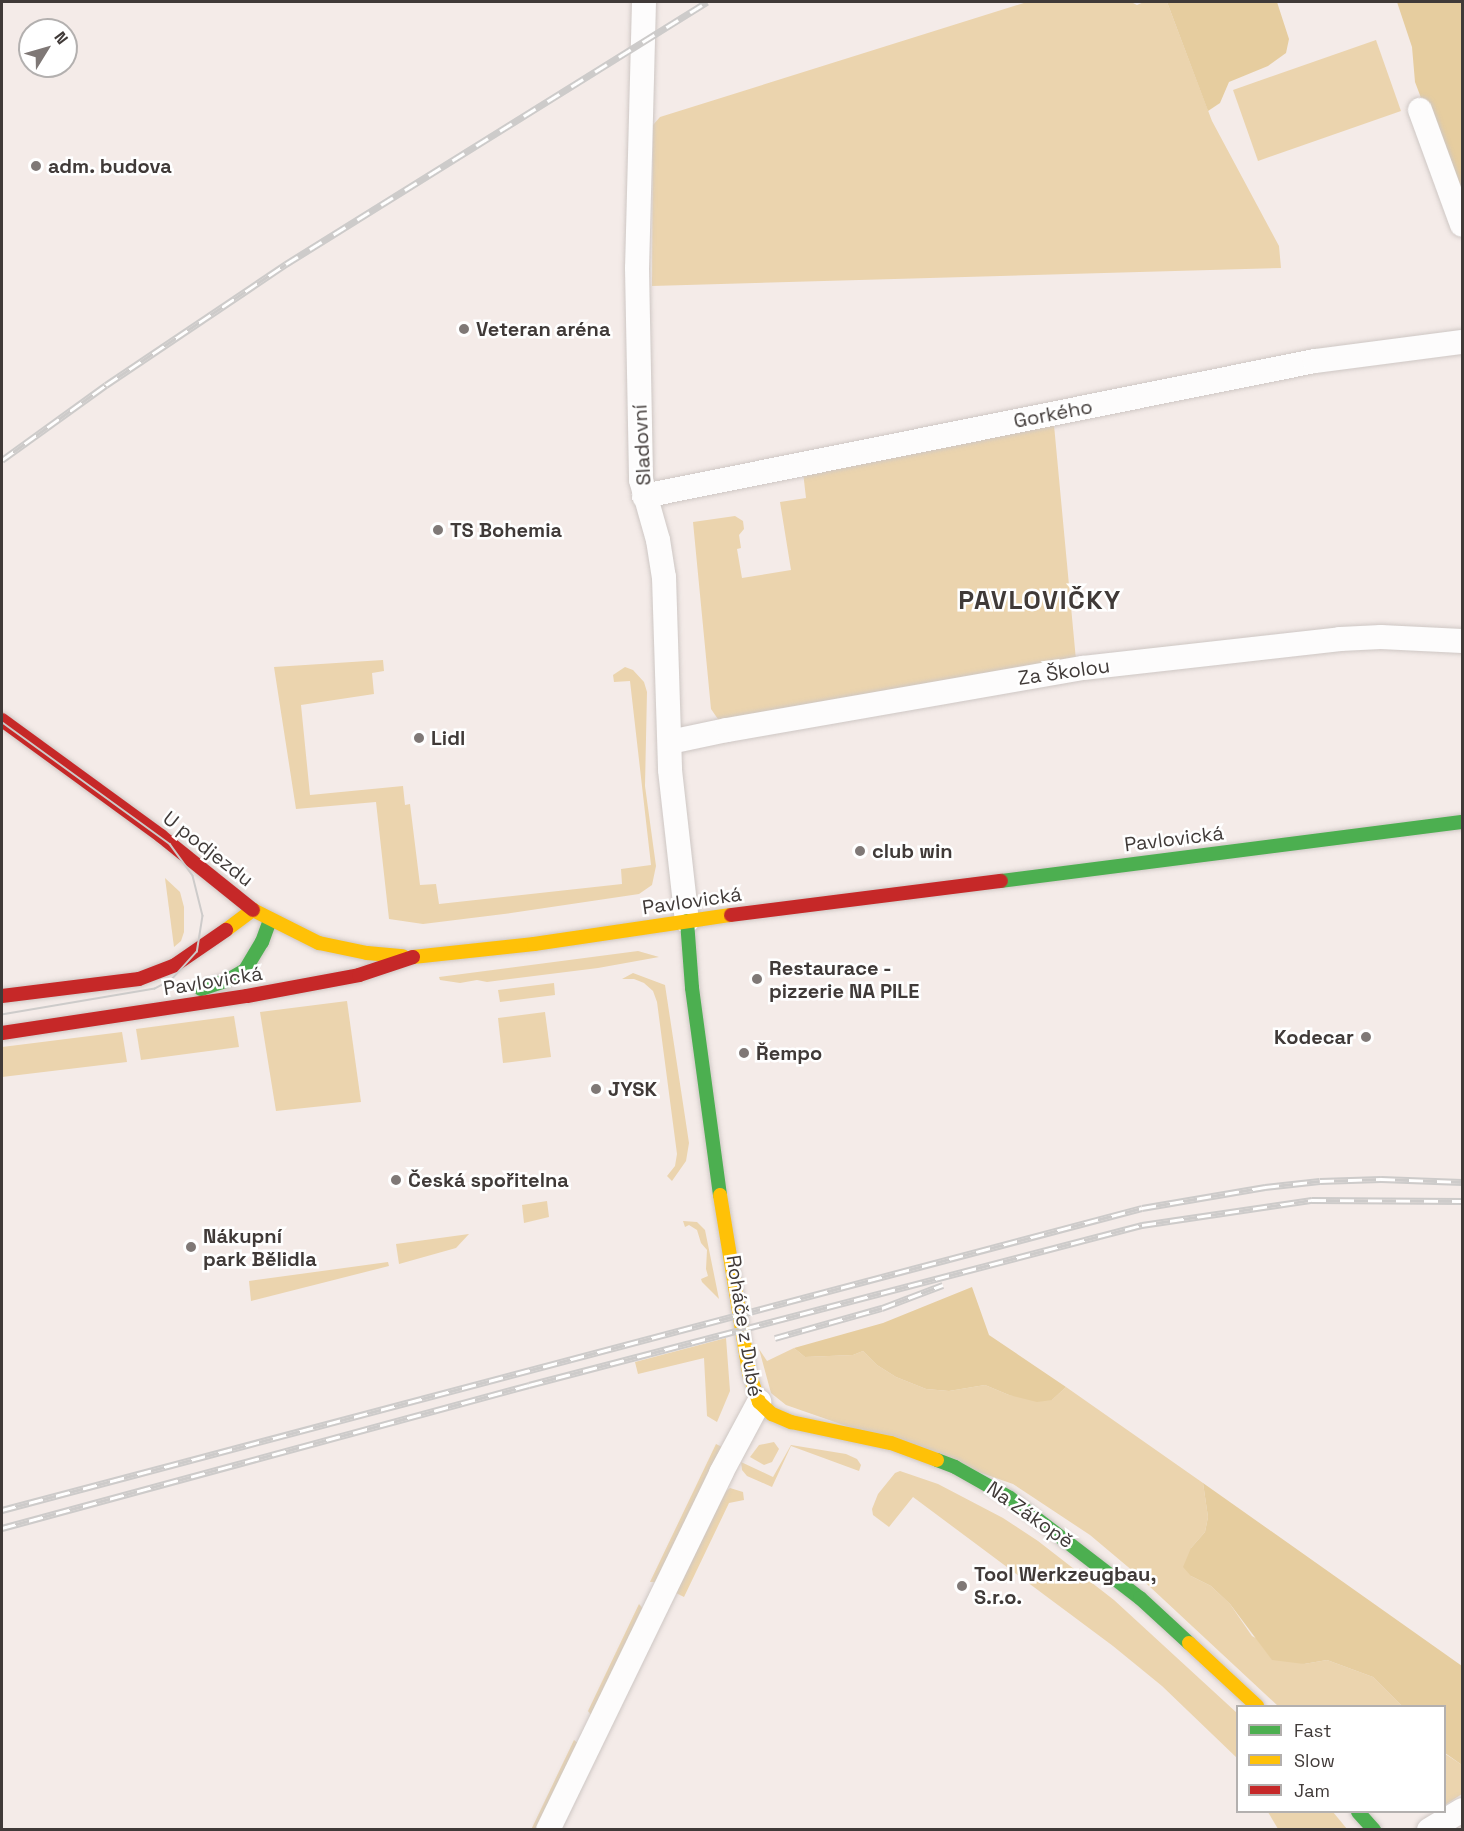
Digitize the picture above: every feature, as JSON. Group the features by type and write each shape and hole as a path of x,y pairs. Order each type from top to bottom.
{"main road":[{"name":"U podjezdu","path":"2,720 161,836 253,910 270,920 319,943 367,952 413,957"},
{"name":"Pavlovická","path":"2,1033 127,1016 359,975 413,957 534,944 687,921 1462,822"},
{"path":"2,996 139,979 175,965 253,910"},
{"path":"146,1011 169,998 238,976 255,956 270,920"},
{"name":"Roháče z Dubé","path":"687,921 692,988 719,1186 749,1373 759,1402"},
{"name":"Na Zákopě","path":"759,1402 772,1414 791,1422 891,1443 955,1467 1010,1498 1140,1598 1255,1705"},
{"path":"1359,1813 1374,1830"}],"street":[{"name":"Sladovní","path":"644,2 637,279 641,480 658,540 664,577 670,770 687,921"},
{"path":"1419,110 1462,225"},
{"name":"Gorkého","path":"644,496 1314,361 1462,342"},
{"name":"Za Školou","path":"670,742 1026,676 1340,639 1381,637 1462,641"},
{"name":"Roháče z Dubé","path":"548,1830 721,1473 759,1402"},
{"path":"1429,1830 1462,1810"}],"shaded area":[{"path":"1027,2 1131,2 1137,5 1144,2 1167,2 1212,121 1279,246 1281,268 652,286 653,125 660,117"},
{"path":"1167,2 1277,2 1289,39 1286,53 1268,66 1229,82 1220,103 1208,111"},
{"path":"1397,2 1462,2 1462,206 1415,82 1412,47"},
{"path":"1376,40 1401,111 1258,161 1233,90"},
{"path":"1054,425 1076,660 720,722 711,709 693,522 735,516 743,521 744,529 739,535 741,548 737,549 742,578 791,570 780,502 806,498 803,472"},
{"path":"383,660 384,671 372,673 374,694 301,705 310,795 403,786 405,805 410,804 420,885 436,884 439,904 622,884 621,869 651,865 630,681 614,682 613,675 625,667 633,670 644,682 647,692 645,786 656,866 652,885 639,894 511,913 423,924 389,919 376,802 296,809 274,667"},
{"path":"165,878 180,892 184,907 184,932 181,941 174,947"},
{"path":"638,951 659,957 598,968 487,982 477,980 460,983 440,980 439,977"},
{"path":"633,973 665,985 689,1143 686,1161 672,1181 667,1176 675,1166 677,1154 657,1002 653,991 644,983 634,979 622,979"},
{"path":"554,983 555,995 500,1002 498,990"},
{"path":"347,1001 361,1102 276,1111 260,1012"},
{"path":"545,1012 551,1057 503,1063 498,1018"},
{"path":"234,1016 239,1047 141,1060 136,1029"},
{"path":"122,1032 127,1062 2,1077 2,1047"},
{"path":"547,1201 549,1217 524,1223 522,1205"},
{"path":"683,1221 697,1222 705,1230 719,1299 701,1279 708,1276 707,1250 701,1243 697,1230 689,1225 685,1227"},
{"path":"469,1234 456,1248 399,1264 396,1244"},
{"path":"388,1262 389,1266 251,1301 249,1281"},
{"path":"972,1287 989,1335 1066,1387 1052,1400 1037,1402 1009,1395 985,1385 949,1391 926,1389 896,1377 877,1365 863,1351 853,1355 805,1357 794,1348 883,1323"},
{"path":"726,1338 730,1391 717,1422 707,1416 704,1358 638,1374 635,1362"},
{"path":"794,1348 805,1357 853,1355 863,1351 877,1365 896,1377 926,1389 949,1391 985,1385 1009,1395 1052,1400 1066,1387 1203,1483 1208,1517 1205,1532 1191,1548 1191,1576 1211,1586 1230,1604 1252,1636 1304,1664 1327,1660 1373,1677 1401,1705 1277,1705 1134,1572 1090,1535 1013,1484 786,1405 771,1393 759,1349 767,1361"},
{"path":"774,1442 779,1449 772,1462 764,1465 750,1457 759,1445"},
{"path":"716,1444 722,1447 657,1582 650,1582"},
{"path":"791,1445 846,1454 857,1459 861,1465 859,1471 791,1446 772,1487 747,1476 742,1470 741,1462 773,1477"},
{"path":"900,1471 938,1484 1003,1518 1038,1541 1114,1600 1236,1712 1236,1757 1162,1686 1113,1646 913,1497 889,1527 873,1515 872,1509 878,1494 895,1473"},
{"path":"1203,1483 1462,1666 1462,1765 1446,1754 1446,1705 1401,1705 1373,1677 1327,1660 1304,1664 1272,1660 1230,1604 1211,1586 1191,1576 1183,1567 1191,1548 1205,1532 1208,1517"},
{"path":"730,1488 743,1492 744,1500 729,1503 684,1597 676,1593 725,1492"},
{"path":"639,1604 644,1610 591,1715 588,1711"},
{"path":"574,1740 579,1744 539,1829 531,1830"},
{"path":"1446,1754 1462,1765 1462,1794 1446,1804"},
{"path":"1269,1813 1334,1813 1347,1829 1278,1829"}],"tram line":[{"path":"2,722 170,844 193,876 203,916 197,952 172,980 155,989 2,1015"}],"railway":[{"path":"2,460 106,385 286,264 707,2"},
{"path":"2,1510 1142,1208 1265,1187 1320,1181 1381,1179 1462,1182"},
{"path":"2,1528 529,1385 1142,1225 1312,1200 1462,1201"},
{"path":"775,1338 882,1308 943,1285"}],"traffic: fast":[{"path":"1001,881 1462,822"},
{"path":"201,989 226,981 245,970 262,942 270,920"},
{"path":"687,921 692,988 720,1195"},
{"path":"937,1460 955,1467 1010,1498 1140,1598 1189,1643"},
{"path":"1359,1813 1374,1830"}],"traffic: slow":[{"path":"226,930 253,910 319,943 367,953 403,956"},
{"path":"413,957 534,944 731,915"},
{"path":"720,1195 749,1373 759,1402 772,1414 791,1422 891,1443 937,1460"},
{"path":"1189,1643 1256,1705"}],"traffic: jam":[{"path":"2,720 161,836 253,910"},
{"path":"731,915 1001,881"},
{"path":"2,996 139,979 175,965 226,930"},
{"path":"2,1033 247,996 359,975 413,957"}],"place":[{"name":"adm. budova","path":"36,166"},
{"name":"Veteran aréna","path":"464,329"},
{"name":"TS Bohemia","path":"438,530"},
{"name":"Lidl","path":"419,738"},
{"name":"club win","path":"860,851"},
{"name":"Restaurace - pizzerie NA PILE","path":"757,979"},
{"name":"Kodecar","path":"1366,1037"},
{"name":"Řempo","path":"744,1053"},
{"name":"JYSK","path":"596,1089"},
{"name":"Česká spořitelna","path":"396,1180"},
{"name":"Nákupní park Bělidla","path":"191,1247"},
{"name":"Tool Werkzeugbau, S.r.o.","path":"962,1586"}],"district":[{"name":"PAVLOVIČKY","path":"1040,601"}]}
